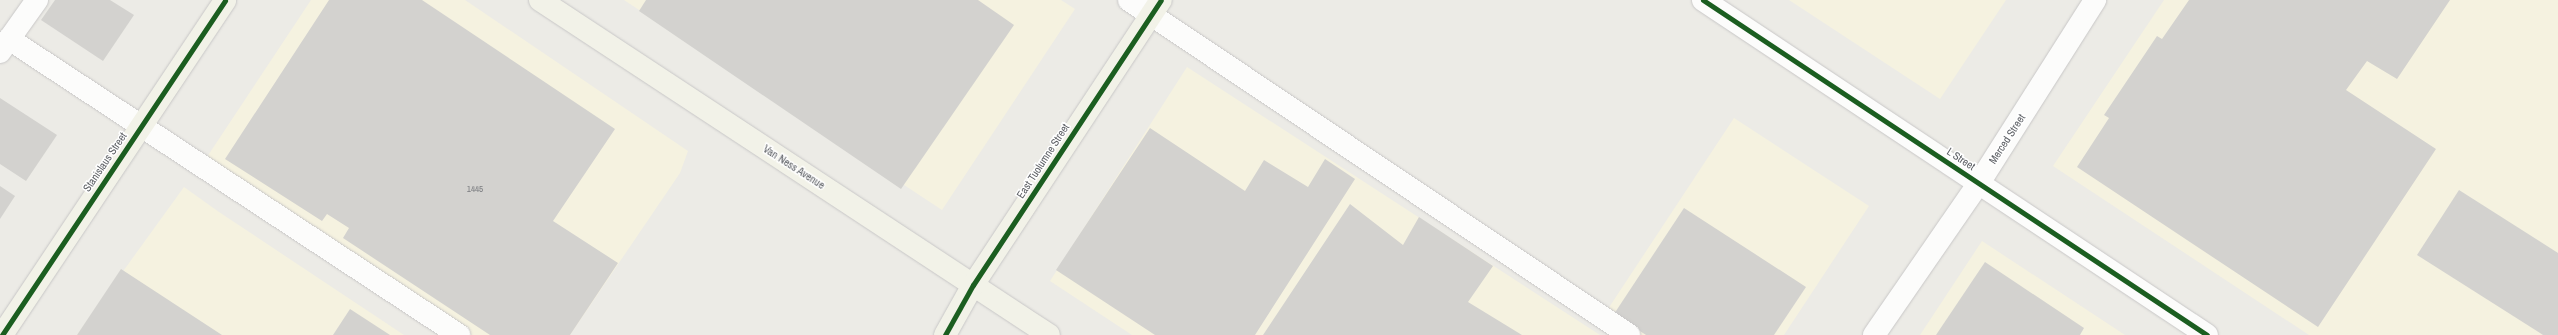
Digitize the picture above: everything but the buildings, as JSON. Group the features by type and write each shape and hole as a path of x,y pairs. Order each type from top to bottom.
{"main road":[{"name":"Stanislaus Street","path":"2,335 225,0"},
{"name":"Van Ness Avenue","path":"540,0 1049,335"},
{"name":"East Tuolumne Street","path":"945,335 973,285 1156,7"}],"street":[{"path":"37,0 4,46 141,125 459,335"},
{"path":"1129,0 1156,7 1629,335"},
{"name":"L Street","path":"1703,0 2207,335"},
{"name":"Merced Street","path":"1874,335 1979,183 2095,0"}],"shaded area":[{"path":"311,0 465,0 688,151 680,173 570,335 463,335 203,163"},
{"path":"624,0 1061,0 1075,9 942,210"},
{"path":"1789,0 2006,0 1940,99"},
{"path":"2164,0 2558,0 2558,335 2309,335 2053,166"},
{"path":"1187,67 1600,335 1132,335 1050,281"},
{"path":"1734,118 1869,206 1784,335 1627,335 1602,318"},
{"path":"184,187 219,212 404,335 77,335"},
{"path":"1982,241 2125,335 1920,335"}],"cycle path":[{"path":"2,335 225,0"},
{"path":"945,335 973,285 1161,0"},
{"path":"1703,0 2207,335"}]}
